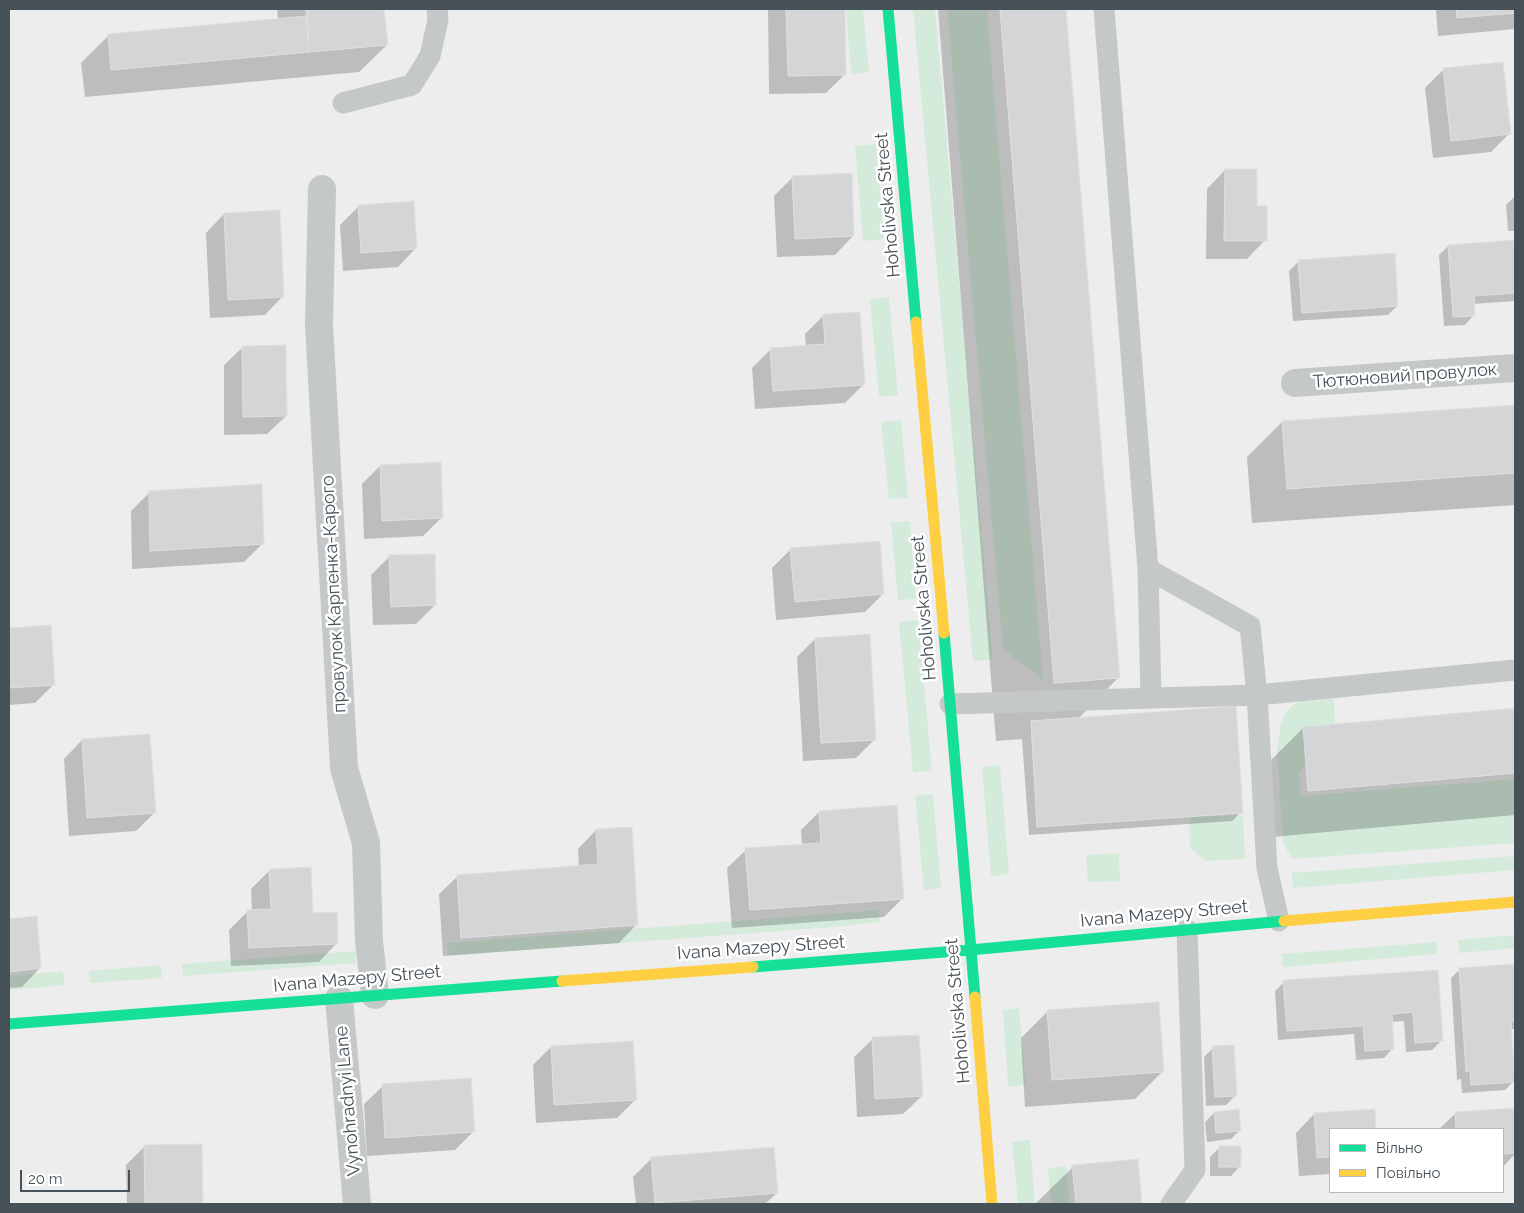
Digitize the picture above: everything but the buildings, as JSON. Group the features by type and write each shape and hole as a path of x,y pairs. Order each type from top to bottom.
{"main road":[{"name":"Hoholivska Street","path":"888,9 950,704 992,1204"},
{"name":"Ivana Mazepy Street","path":"9,1024 970,950 1279,921 1515,902"}],"street":[{"name":"провулок Карпенка-Карого","path":"322,189 319,325 344,768 366,843 369,941 375,995"},
{"name":"Тютюновий провулок","path":"1295,384 1515,368"},
{"name":"Vynohradnyi Lane","path":"340,998 357,1204"}],"lane":[{"path":"343,103 412,85 430,56 438,20 437,9"},
{"path":"1104,9 1148,569 1151,698"},
{"path":"1148,569 1250,626 1267,868 1279,921"},
{"path":"950,704 1256,695 1515,670"},
{"path":"1171,1204 1195,1170 1187,930"}],"green space":[{"path":"846,9 863,9 869,72 851,74"},
{"path":"913,9 935,9 993,660 973,661"},
{"path":"947,9 987,9 1043,680 1003,649"},
{"path":"876,144 884,239 863,241 855,146"},
{"path":"889,297 898,395 879,397 870,299"},
{"path":"901,420 908,498 889,499 881,422"},
{"path":"910,521 916,599 898,600 891,523"},
{"path":"918,620 932,771 913,772 899,622"},
{"path":"1334,699 1335,724 1299,773 1301,796 1515,779 1515,843 1292,859 1283,843 1277,750 1281,724 1286,712 1293,705 1302,701"},
{"path":"1000,765 1009,873 991,877 982,767"},
{"path":"933,794 941,888 924,890 915,796"},
{"path":"1243,815 1245,859 1206,861 1190,848 1189,822 1192,817"},
{"path":"1119,853 1120,881 1088,882 1086,855"},
{"path":"1515,856 1515,870 1293,888 1292,873"},
{"path":"879,910 880,922 449,956 448,943"},
{"path":"1515,935 1515,948 1459,953 1458,940"},
{"path":"1437,942 1437,954 1283,967 1282,954"},
{"path":"355,951 356,963 183,976 182,964"},
{"path":"161,965 162,978 90,983 89,971"},
{"path":"63,971 65,985 9,990 9,976"},
{"path":"1019,1008 1026,1085 1008,1087 1003,1010"},
{"path":"1030,1140 1035,1204 1018,1204 1012,1142"},
{"path":"1066,1166 1070,1204 1051,1204 1048,1168"}],"traffic: fast":[{"path":"888,9 916,322"},
{"path":"944,633 975,997"},
{"path":"753,967 970,950 1284,921"},
{"path":"9,1024 562,981"}],"traffic: slow":[{"path":"916,322 944,633"},
{"path":"1284,921 1515,902"},
{"path":"562,981 753,967"},
{"path":"975,997 992,1204"}]}
